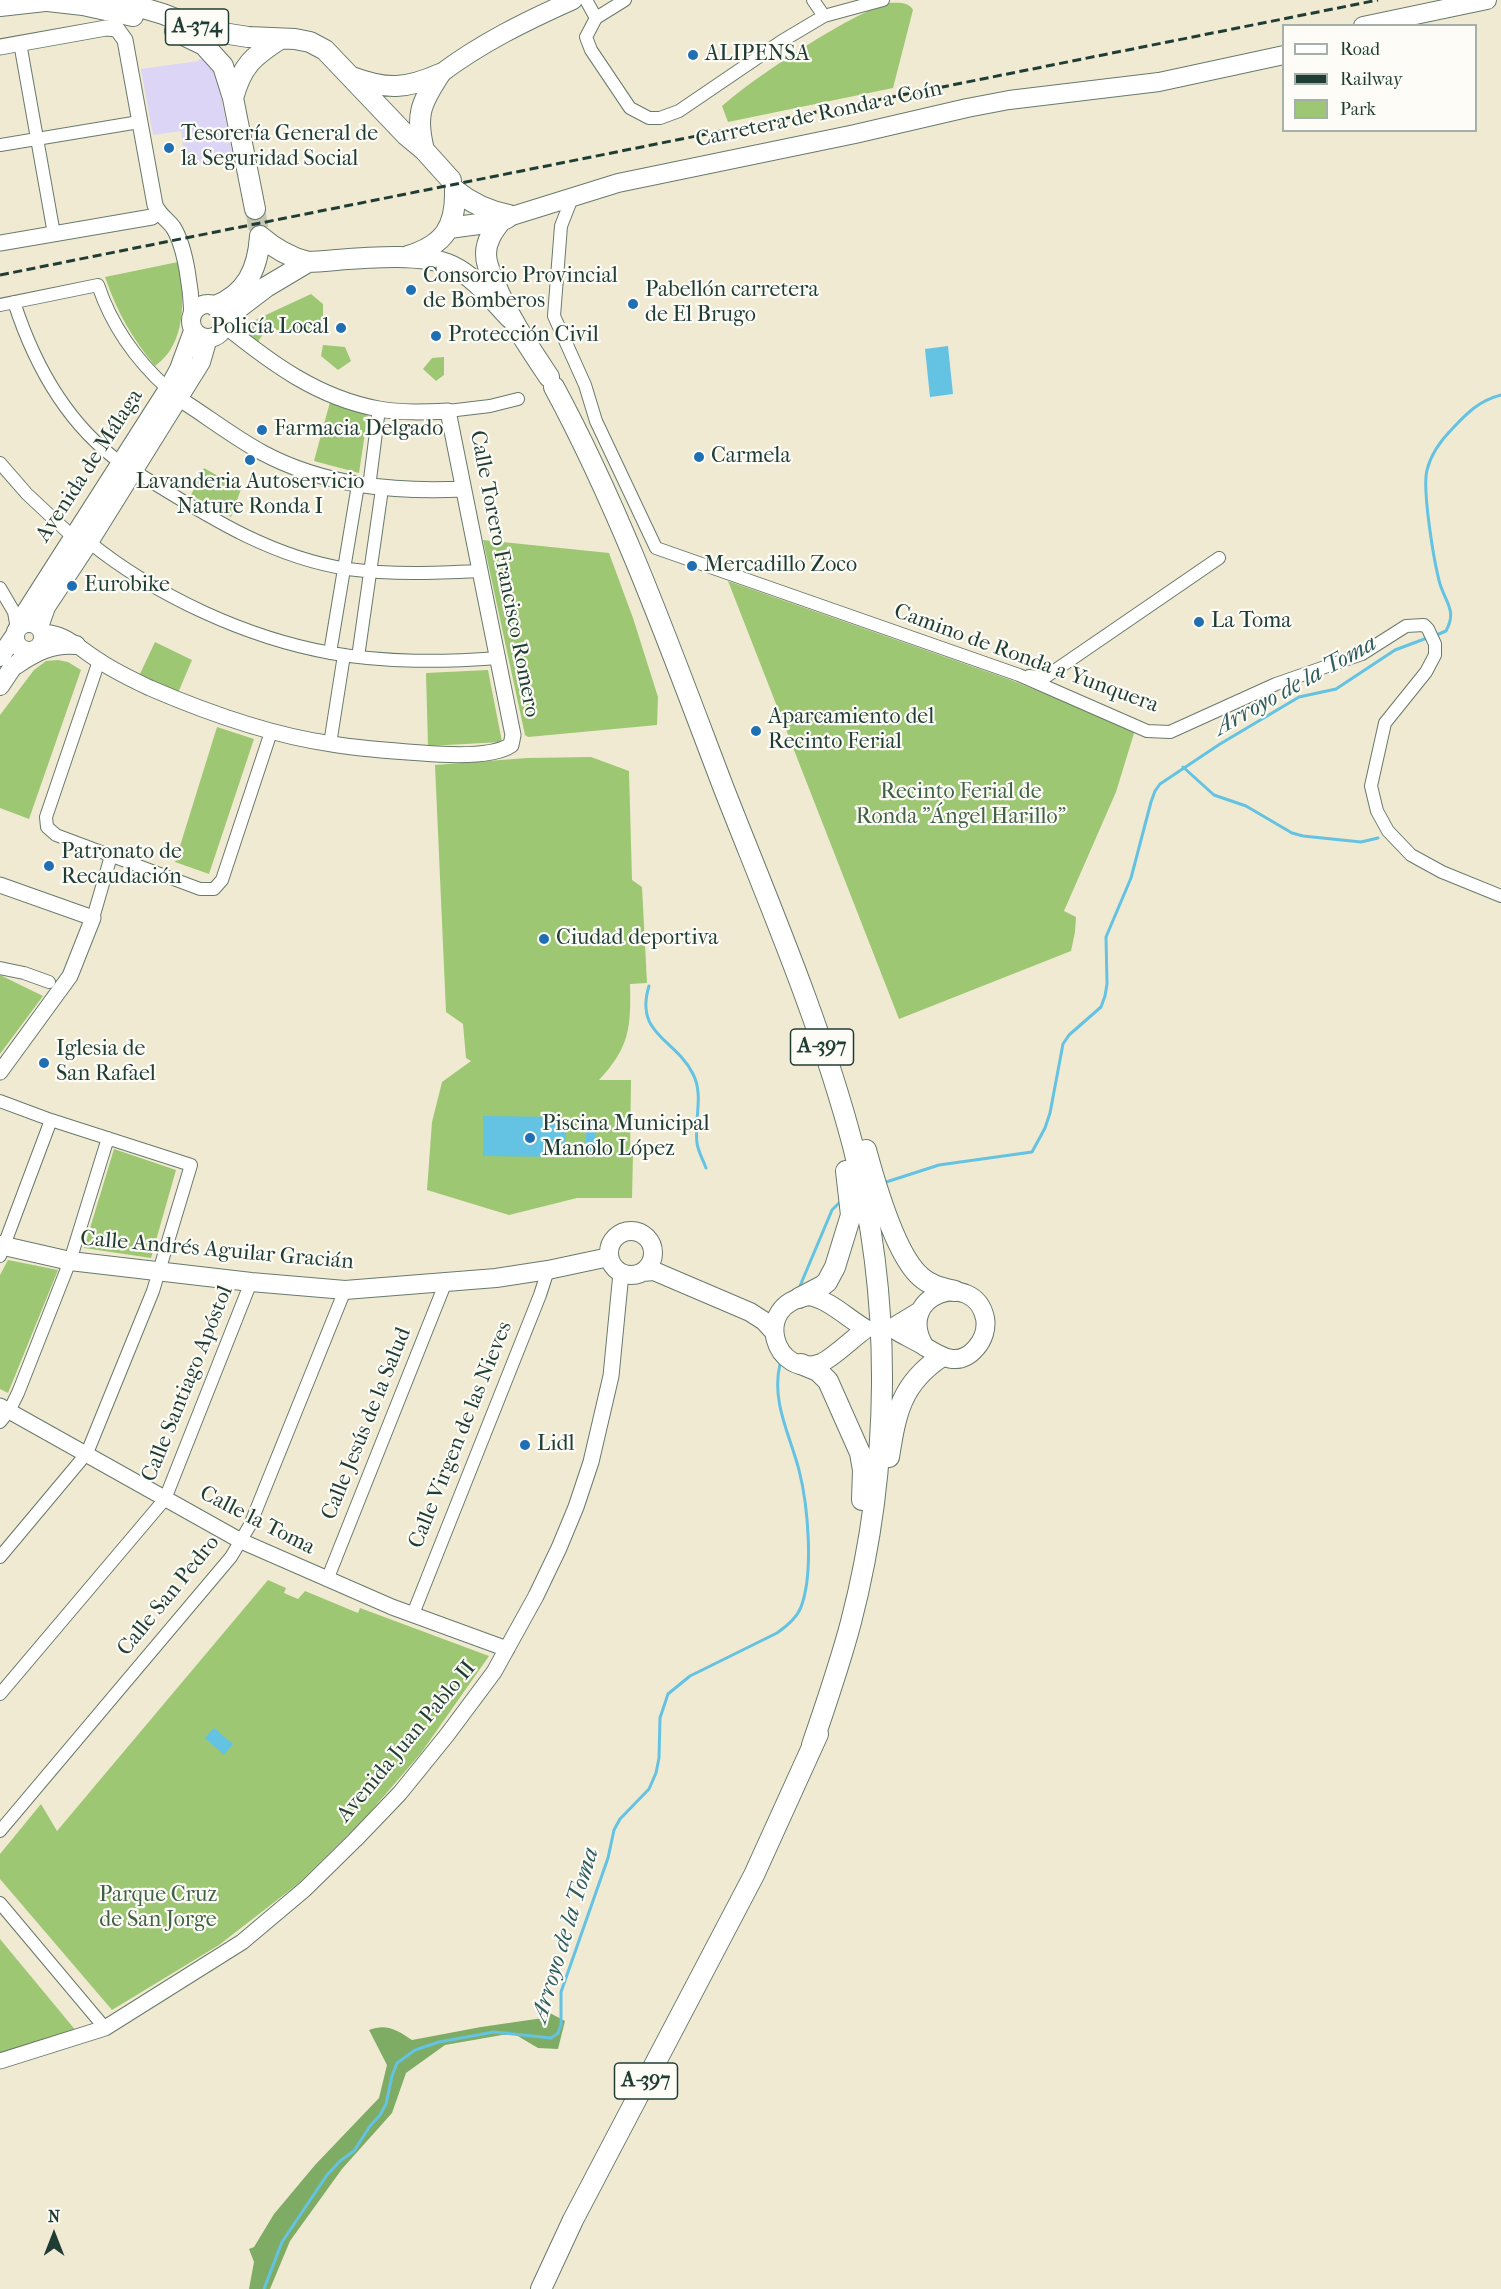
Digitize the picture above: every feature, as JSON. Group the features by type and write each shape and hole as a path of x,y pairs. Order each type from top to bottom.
{"main road":[{"name":"A-374","path":"39,0 83,5 128,14 186,35 204,45 223,66 233,98"},
{"name":"A-374","path":"116,0 163,14 204,30 280,39"},
{"path":"352,76 371,84 394,87 421,82 440,74 494,38 573,0"},
{"path":"1371,24 1487,0"},
{"path":"0,6 45,1"},
{"path":"1412,24 1501,3"},
{"path":"255,208 233,98 248,63 280,39 296,39 310,42 325,50 352,76 378,107 424,150 453,185 477,206 506,218"},
{"name":"Carretera de Ronda a Coín","path":"1141,83 1282,46"},
{"name":"Carretera de Ronda a Coín","path":"506,218 569,197 664,172 760,154 967,108 1009,100 1159,82 1282,55"},
{"path":"424,150 418,120 420,108 440,74"},
{"path":"453,185 454,214 446,233 446,244 470,264 506,310"},
{"path":"206,317 237,294 251,277 256,264 260,236 280,252 308,262 408,256 424,251 446,233 506,218"},
{"path":"506,218 488,240 486,252 487,263 506,310"},
{"path":"408,256 450,265 463,272 506,310"},
{"path":"206,317 308,262"},
{"name":"A-397","path":"506,310 574,424 626,537 772,910 828,1066 853,1147 872,1238 879,1305 879,1457 870,1528 851,1620 833,1685 812,1745 754,1875 573,2220 541,2289"},
{"name":"Avenida de Málaga","path":"8,661 30,651 19,647 27,630 25,613 81,540 173,394 179,369 206,317"},
{"name":"Avenida de Málaga","path":"0,686 8,661 27,630"},
{"path":"8,661 46,647 61,644 76,645"},
{"path":"745,842 840,1135 851,1215 835,1267 827,1282 780,1311 774,1332 776,1343 790,1360 818,1371 828,1381 860,1452 863,1470 860,1534 851,1590 836,1647 794,1770 762,1840 754,1875"},
{"path":"772,910 800,960 848,1089 879,1197 910,1265 934,1286 966,1294 975,1301 982,1310 985,1320 985,1331 981,1342 974,1351 964,1357 952,1359 933,1352 892,1328 920,1311"},
{"path":"642,1272 650,1263 652,1256 650,1244 646,1238 636,1232 630,1232 615,1238 610,1247 609,1257 615,1269 621,1273 631,1275 654,1271 750,1312 764,1321 774,1332"},
{"name":"Calle Andrés Aguilar Gracián","path":"2,1249 70,1261 159,1272 345,1290 445,1284 548,1270 609,1257"},
{"path":"652,1256 662,1265 758,1306 820,1298 866,1329 820,1364 801,1364"},
{"path":"933,1352 917,1330 920,1311 934,1295 945,1291 955,1291"},
{"path":"812,1745 841,1684 861,1621 896,1416 908,1390 925,1368 933,1352"}],"street":[{"path":"586,0 596,18"},
{"path":"625,0 596,18 586,37 591,50 630,108 649,118 660,118 679,111 782,41 824,16 883,0"},
{"path":"813,0 824,16"},
{"path":"0,46 106,28 117,29 125,40 157,212 173,228 206,317 299,380 330,394 379,409 419,412 448,411 490,406 518,399"},
{"path":"20,43 54,234"},
{"path":"0,146 139,122"},
{"name":"Camino de Ronda a Yunquera","path":"569,197 570,203 561,226 554,316 585,385 596,421 656,548 1019,675 1147,731 1170,732 1276,684 1362,654 1406,626 1417,624 1428,629 1435,644 1435,655 1426,672 1385,723 1371,786 1377,811 1388,831 1411,855 1442,872 1501,896"},
{"path":"550,203 561,226"},
{"path":"0,243 152,217 157,212"},
{"path":"0,305 98,285 108,312 126,344 140,362 173,394 220,427 263,453 301,469 370,487 464,489"},
{"path":"14,302 33,355 61,400 99,445 127,467 249,537 276,549 345,568 370,572 429,574 480,571"},
{"path":"358,657 370,572 370,487 379,409"},
{"name":"Calle Torero Francisco Romero","path":"330,744 452,755 503,751 511,745 513,735 499,658 448,411"},
{"path":"0,464 27,494 81,540 132,572 203,611 286,642 330,653 431,662 499,658"},
{"path":"330,653 345,568 370,487"},
{"path":"1019,675 1044,678 1219,558"},
{"path":"0,588 27,630 53,632 99,661 182,701 271,732 330,744 344,655"},
{"path":"99,661 46,817 47,827 56,835 200,889 214,889 222,880 271,732"},
{"path":"0,1072 70,976 93,918 111,856"},
{"path":"0,885 93,918"},
{"path":"0,968 49,982"},
{"path":"0,1101 51,1120 191,1165 159,1272 87,1453 0,1557"},
{"path":"2,1249 51,1120"},
{"path":"3,1413 70,1261 108,1138"},
{"name":"Calle Virgen de las Nieves","path":"412,1614 548,1270"},
{"name":"Avenida Juan Pablo II","path":"0,2061 105,2028 242,1942 305,1888 400,1792 447,1735 488,1681 559,1548 591,1462 611,1376 621,1273"},
{"name":"Calle Santiago Apóstol","path":"0,1694 165,1499 251,1282"},
{"name":"Calle Jesús de la Salud","path":"327,1580 445,1284"},
{"name":"Calle San Pedro","path":"0,1831 231,1557 250,1525 345,1290"},
{"name":"Calle la Toma","path":"3,1413 87,1453 241,1541 327,1580 507,1649"},
{"path":"0,1903 105,2028"}],"shaded area":[{"path":"199,59 212,62 221,88 233,157 186,166 181,131 153,135 141,69 198,61"}],"green space":[{"path":"888,3 905,4 913,10 893,88 728,122 722,106 745,88 817,39 860,15"},
{"path":"178,262 182,304 178,332 165,357 155,366 126,324 105,277"},
{"path":"311,294 323,304 323,319 314,334 274,330 267,332 258,343 245,332 255,320"},
{"path":"323,345 345,347 351,361 338,370 321,356"},
{"path":"444,357 444,375 436,381 423,369 432,358"},
{"path":"330,402 368,413 359,473 314,461"},
{"path":"204,468 241,489 231,517 191,495"},
{"path":"483,540 609,553 658,697 657,725 528,737 525,735"},
{"name":"Recinto Ferial de Ronda \"Ángel Harillo\"","path":"728,581 1011,680 1135,730 1116,792 1064,911 1076,917 1071,951 899,1019"},
{"path":"155,642 192,660 178,693 139,676"},
{"path":"46,661 68,662 81,670 29,819 0,808 0,715 34,670"},
{"path":"488,670 502,742 428,746 426,673"},
{"path":"217,727 254,739 209,874 175,862"},
{"name":"Ciudad deportiva","path":"591,757 629,771 632,880 642,887 647,983 630,984 629,1025 623,1046 599,1080 631,1080 632,1198 577,1198 509,1215 427,1190 432,1122 442,1082 471,1061 466,1058 463,1024 446,1012 435,765 527,758"},
{"path":"0,975 43,996 0,1054"},
{"path":"114,1149 176,1170 151,1258 84,1248"},
{"path":"8,1260 58,1270 8,1393 0,1389 0,1275"},
{"name":"Parque Cruz de San Jorge","path":"268,1580 286,1588 284,1593 298,1599 305,1591 358,1613 360,1608 489,1656 421,1753 365,1818 299,1883 219,1945 112,2010 0,1879 0,1854 41,1804 57,1831"},
{"path":"0,1939 77,2032 0,2060"},
{"path":"548,2012 565,2021 558,2049 538,2048 516,2035 502,2035 445,2045 406,2073 392,2113 342,2169 290,2241 270,2289 249,2289 254,2262 249,2249 254,2247 274,2214 315,2165 379,2098 387,2065 369,2030 387,2027 412,2040 543,2018"}],"water":[{"path":"948,346 953,394 930,397 925,349"},
{"path":"483,1116 566,1117 565,1157 483,1156"},
{"path":"586,1122 596,1122 596,1152 586,1152"},
{"path":"214,1728 233,1744 224,1755 205,1738"}],"waterway":[{"name":"Arroyo de la Toma","path":"1434,636 1446,631 1451,612 1440,584 1432,544 1427,509 1427,470 1431,458 1444,437 1458,422 1480,404 1501,395"},
{"name":"Arroyo de la Toma","path":"883,1183 939,1165 1032,1152 1050,1113 1063,1044 1069,1035 1101,1007 1105,996 1106,937 1131,878 1151,802 1160,784 1220,744 1299,697 1336,689 1395,650 1427,638"},
{"path":"1183,767 1214,795 1246,806 1292,833 1361,842 1378,838"},
{"path":"649,986 646,1002 647,1016 659,1035 686,1062 696,1082 698,1090 697,1143 706,1168"},
{"name":"Arroyo de la Toma","path":"800,1286 832,1210 841,1201"},
{"name":"Arroyo de la Toma","path":"264,2289 282,2242 327,2175 340,2161 354,2151 380,2115 386,2104 397,2063 415,2050 439,2042 494,2032 551,2038 558,2033 561,2025 561,1992 608,1858 614,1830 620,1819 649,1789 656,1773 659,1758 660,1718 668,1694 690,1676 777,1633 797,1615 805,1593 807,1576 807,1520 799,1470 780,1405 778,1392 780,1364"}],"tunnel":[{"path":"255,209 260,236"}],"railway":[{"path":"0,275 1378,0"}],"place":[{"name":"ALIPENSA","path":"693,55"},
{"name":"Tesorería General de la Seguridad Social","path":"169,148"},
{"name":"Consorcio Provincial de Bomberos","path":"411,290"},
{"name":"Pabellón carretera de El Brugo","path":"633,304"},
{"name":"Policía Local","path":"341,328"},
{"name":"Protección Civil","path":"436,336"},
{"name":"Farmacia Delgado","path":"262,430"},
{"name":"Carmela","path":"699,457"},
{"name":"Lavanderia Autoservicio Nature Ronda I","path":"250,460"},
{"name":"Mercadillo Zoco","path":"692,566"},
{"name":"Eurobike","path":"72,586"},
{"name":"La Toma","path":"1199,622"},
{"name":"Aparcamiento del Recinto Ferial","path":"756,731"},
{"name":"Patronato de Recaudación","path":"49,866"},
{"name":"Ciudad deportiva","path":"544,939"},
{"name":"Iglesia de San Rafael","path":"44,1063"},
{"name":"Piscina Municipal Manolo López","path":"530,1138"},
{"name":"Lidl","path":"525,1445"}]}
